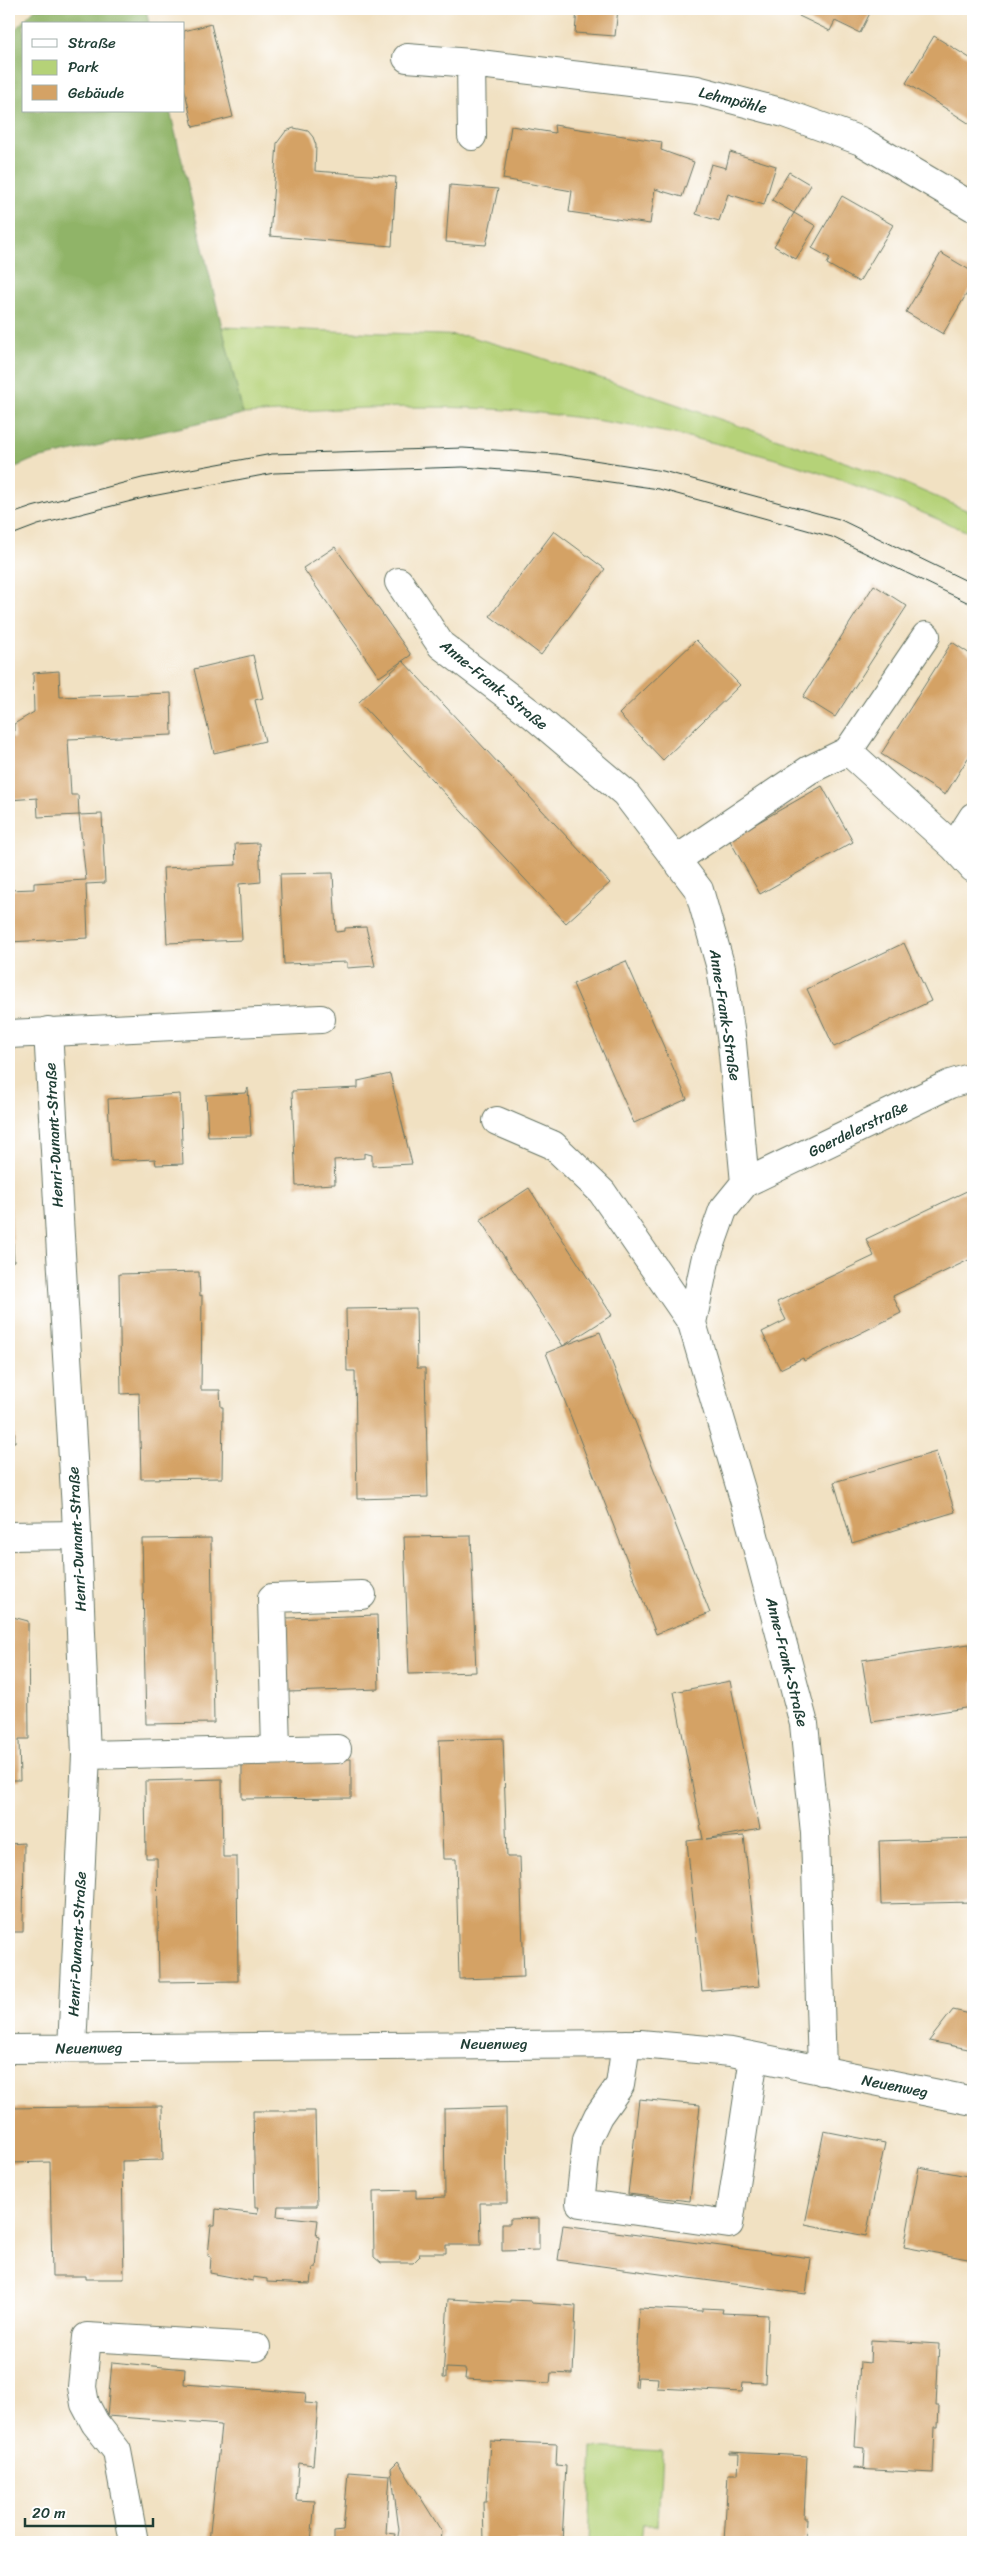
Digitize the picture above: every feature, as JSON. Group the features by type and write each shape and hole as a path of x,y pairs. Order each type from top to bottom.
{"street":[{"name":"Lehmpöhle","path":"407,58 471,63 697,90 784,112 861,141 973,207"},
{"path":"471,63 472,136"},
{"name":"Anne-Frank-Straße","path":"399,582 441,645 533,715 624,793 699,890 721,968 732,1043 745,1183 722,1210 705,1261 692,1323"},
{"path":"676,860 809,770 848,752 926,636"},
{"path":"848,752 954,847 973,868"},
{"path":"954,847 973,817"},
{"path":"9,1034 321,1019"},
{"name":"Henri-Dunant-Straße","path":"48,1031 77,1535 86,1755 72,2048"},
{"name":"Goerdelerstraße","path":"745,1183 950,1084 973,1077"},
{"name":"Anne-Frank-Straße","path":"497,1121 553,1145 602,1192 692,1323 748,1514 804,1724 815,1833 822,2071"},
{"path":"9,1536 77,1535"},
{"path":"276,1750 272,1598 362,1595"},
{"path":"86,1755 337,1749"},
{"path":"626,2044 620,2085 598,2116 587,2139 580,2203 729,2224 754,2057"},
{"name":"Neuenweg","path":"9,2049 626,2044 731,2052 973,2101"},
{"path":"134,2542 117,2450 95,2423 85,2404 82,2387 86,2337 256,2347"}],"green space":[{"path":"35,9 146,9 149,22 22,22"},
{"path":"22,22 22,112 170,112 243,414 32,460 9,470 9,36"},
{"path":"222,327 468,336 530,354 897,480 973,513 973,534 854,485 773,458 689,437 603,421 519,411 450,407 312,410 243,414"},
{"path":"592,2447 662,2451 658,2525 642,2525 640,2542 588,2542"}],"building":[{"path":"577,9 618,9 615,36 575,33"},
{"path":"802,9 872,9 860,33 835,21 830,31 799,16"},
{"path":"211,24 233,117 193,127 185,91 185,31"},
{"path":"934,36 973,60 973,126 906,83"},
{"path":"554,125 662,142 661,150 694,162 682,197 655,189 650,224 569,212 572,191 503,179 511,126 555,133"},
{"path":"294,128 308,131 313,137 316,145 315,171 396,177 392,246 270,236 277,143 286,131"},
{"path":"730,152 776,166 764,205 728,194 719,221 696,214 711,164 726,168"},
{"path":"789,172 811,185 794,213 772,200"},
{"path":"450,185 498,189 486,245 446,242"},
{"path":"842,196 893,225 859,282 827,264 830,258 812,248"},
{"path":"794,213 816,226 796,259 774,246"},
{"path":"941,253 973,272 973,283 943,334 906,312"},
{"path":"554,531 605,569 541,655 490,616"},
{"path":"335,547 411,655 379,677 303,568"},
{"path":"874,585 907,606 835,717 803,697"},
{"path":"696,640 740,685 663,760 619,714"},
{"path":"952,642 973,656 973,750 945,795 881,754"},
{"path":"253,655 263,698 255,700 265,741 214,753 194,669"},
{"path":"403,661 610,883 566,923 359,702"},
{"path":"59,671 60,697 171,693 172,735 68,739 71,795 78,795 79,815 38,817 37,798 9,800 9,739 14,738 14,724 34,712 33,673"},
{"path":"822,786 853,842 760,894 729,839"},
{"path":"102,814 105,883 86,884 88,938 9,942 9,890 34,889 34,883 86,880 79,815"},
{"path":"259,843 261,882 239,884 242,940 167,943 163,868 236,865 235,844"},
{"path":"333,873 336,932 345,931 345,928 366,927 375,966 347,968 347,962 284,964 280,874"},
{"path":"904,943 931,1001 834,1047 807,989"},
{"path":"626,961 687,1099 634,1123 573,984"},
{"path":"390,1074 412,1164 372,1166 372,1155 364,1153 364,1158 334,1160 335,1184 296,1186 292,1091 358,1088 358,1081"},
{"path":"248,1088 251,1136 208,1137 206,1095 246,1093"},
{"path":"180,1094 183,1164 156,1165 155,1159 111,1161 108,1099"},
{"path":"529,1188 612,1315 563,1346 480,1220"},
{"path":"973,1188 973,1258 893,1296 901,1313 804,1361 803,1358 780,1369 762,1332 786,1320 777,1302 874,1256 866,1239"},
{"path":"9,1207 11,1207 14,1261 9,1262"},
{"path":"199,1272 200,1296 202,1295 201,1390 220,1390 221,1407 223,1407 222,1478 141,1479 139,1393 121,1394 119,1274"},
{"path":"416,1308 417,1368 425,1368 428,1497 357,1499 355,1371 347,1371 346,1309"},
{"path":"600,1332 710,1613 656,1634 546,1353"},
{"path":"11,1365 15,1442 9,1442 9,1366"},
{"path":"936,1452 955,1512 852,1543 834,1482"},
{"path":"471,1536 476,1672 409,1674 404,1537"},
{"path":"211,1538 214,1723 146,1724 142,1539"},
{"path":"377,1615 379,1689 288,1692 286,1618"},
{"path":"9,1616 28,1621 29,1739 19,1739 20,1780 9,1780"},
{"path":"969,1644 973,1672 973,1707 872,1722 862,1660"},
{"path":"730,1681 760,1829 706,1839 744,1836 760,1986 702,1991 687,1841 703,1839 674,1692"},
{"path":"503,1738 507,1857 520,1857 524,1977 459,1979 456,1859 443,1859 439,1740"},
{"path":"351,1759 351,1798 242,1799 242,1761"},
{"path":"222,1779 223,1857 237,1857 238,1981 159,1982 157,1858 146,1858 145,1781"},
{"path":"973,1838 973,1902 881,1904 879,1841"},
{"path":"24,1843 23,1932 9,1932 9,1844"},
{"path":"973,2000 973,2050 929,2041 953,2010 970,2014"},
{"path":"639,2099 700,2105 690,2201 628,2194"},
{"path":"162,2106 163,2160 122,2161 124,2279 86,2279 86,2276 52,2276 50,2162 9,2163 9,2108"},
{"path":"506,2107 507,2203 480,2203 481,2245 446,2245 446,2253 419,2253 420,2256 413,2263 381,2263 374,2257 373,2191 416,2190 416,2198 445,2197 444,2109"},
{"path":"253,2111 315,2111 317,2206 278,2206 277,2216 318,2220 316,2236 319,2237 316,2268 313,2268 311,2284 267,2282 267,2279 253,2277 253,2281 210,2273 211,2257 208,2256 211,2225 215,2225 216,2209 257,2214 259,2207 255,2207"},
{"path":"824,2131 885,2143 866,2236 805,2224"},
{"path":"919,2167 973,2177 973,2260 904,2247"},
{"path":"539,2218 539,2250 502,2251 502,2224 510,2224 510,2219"},
{"path":"563,2225 811,2258 806,2294 558,2260"},
{"path":"448,2299 510,2302 510,2300 531,2301 531,2303 576,2306 573,2374 551,2373 550,2383 465,2379 466,2369 446,2368 446,2378 443,2378"},
{"path":"639,2308 702,2311 702,2308 723,2309 722,2313 768,2315 765,2383 743,2382 742,2392 657,2388 658,2378 638,2377 637,2387 635,2387"},
{"path":"871,2340 939,2344 936,2406 939,2406 938,2427 935,2427 933,2473 854,2469 854,2467 864,2468 865,2448 855,2447 860,2362 870,2363"},
{"path":"112,2362 185,2369 184,2384 306,2393 305,2403 318,2404 313,2465 299,2463 296,2500 315,2501 311,2542 209,2542 221,2425 107,2416"},
{"path":"490,2441 557,2444 556,2465 566,2466 562,2542 484,2542 483,2502 486,2502"},
{"path":"729,2452 807,2456 804,2518 807,2518 806,2539 803,2539 803,2542 724,2542 728,2474 738,2474 739,2454 729,2454"},
{"path":"398,2461 442,2532 441,2542 397,2542 399,2530 391,2468"},
{"path":"348,2472 390,2475 386,2533 395,2534 394,2542 334,2542 334,2532 343,2531"}],"tram line":[{"path":"9,515 32,507 142,478 272,454 463,448 556,454 663,471 839,519 973,584"},
{"path":"9,536 38,525 147,497 274,473 463,467 554,474 659,489 832,537 973,605"}]}
